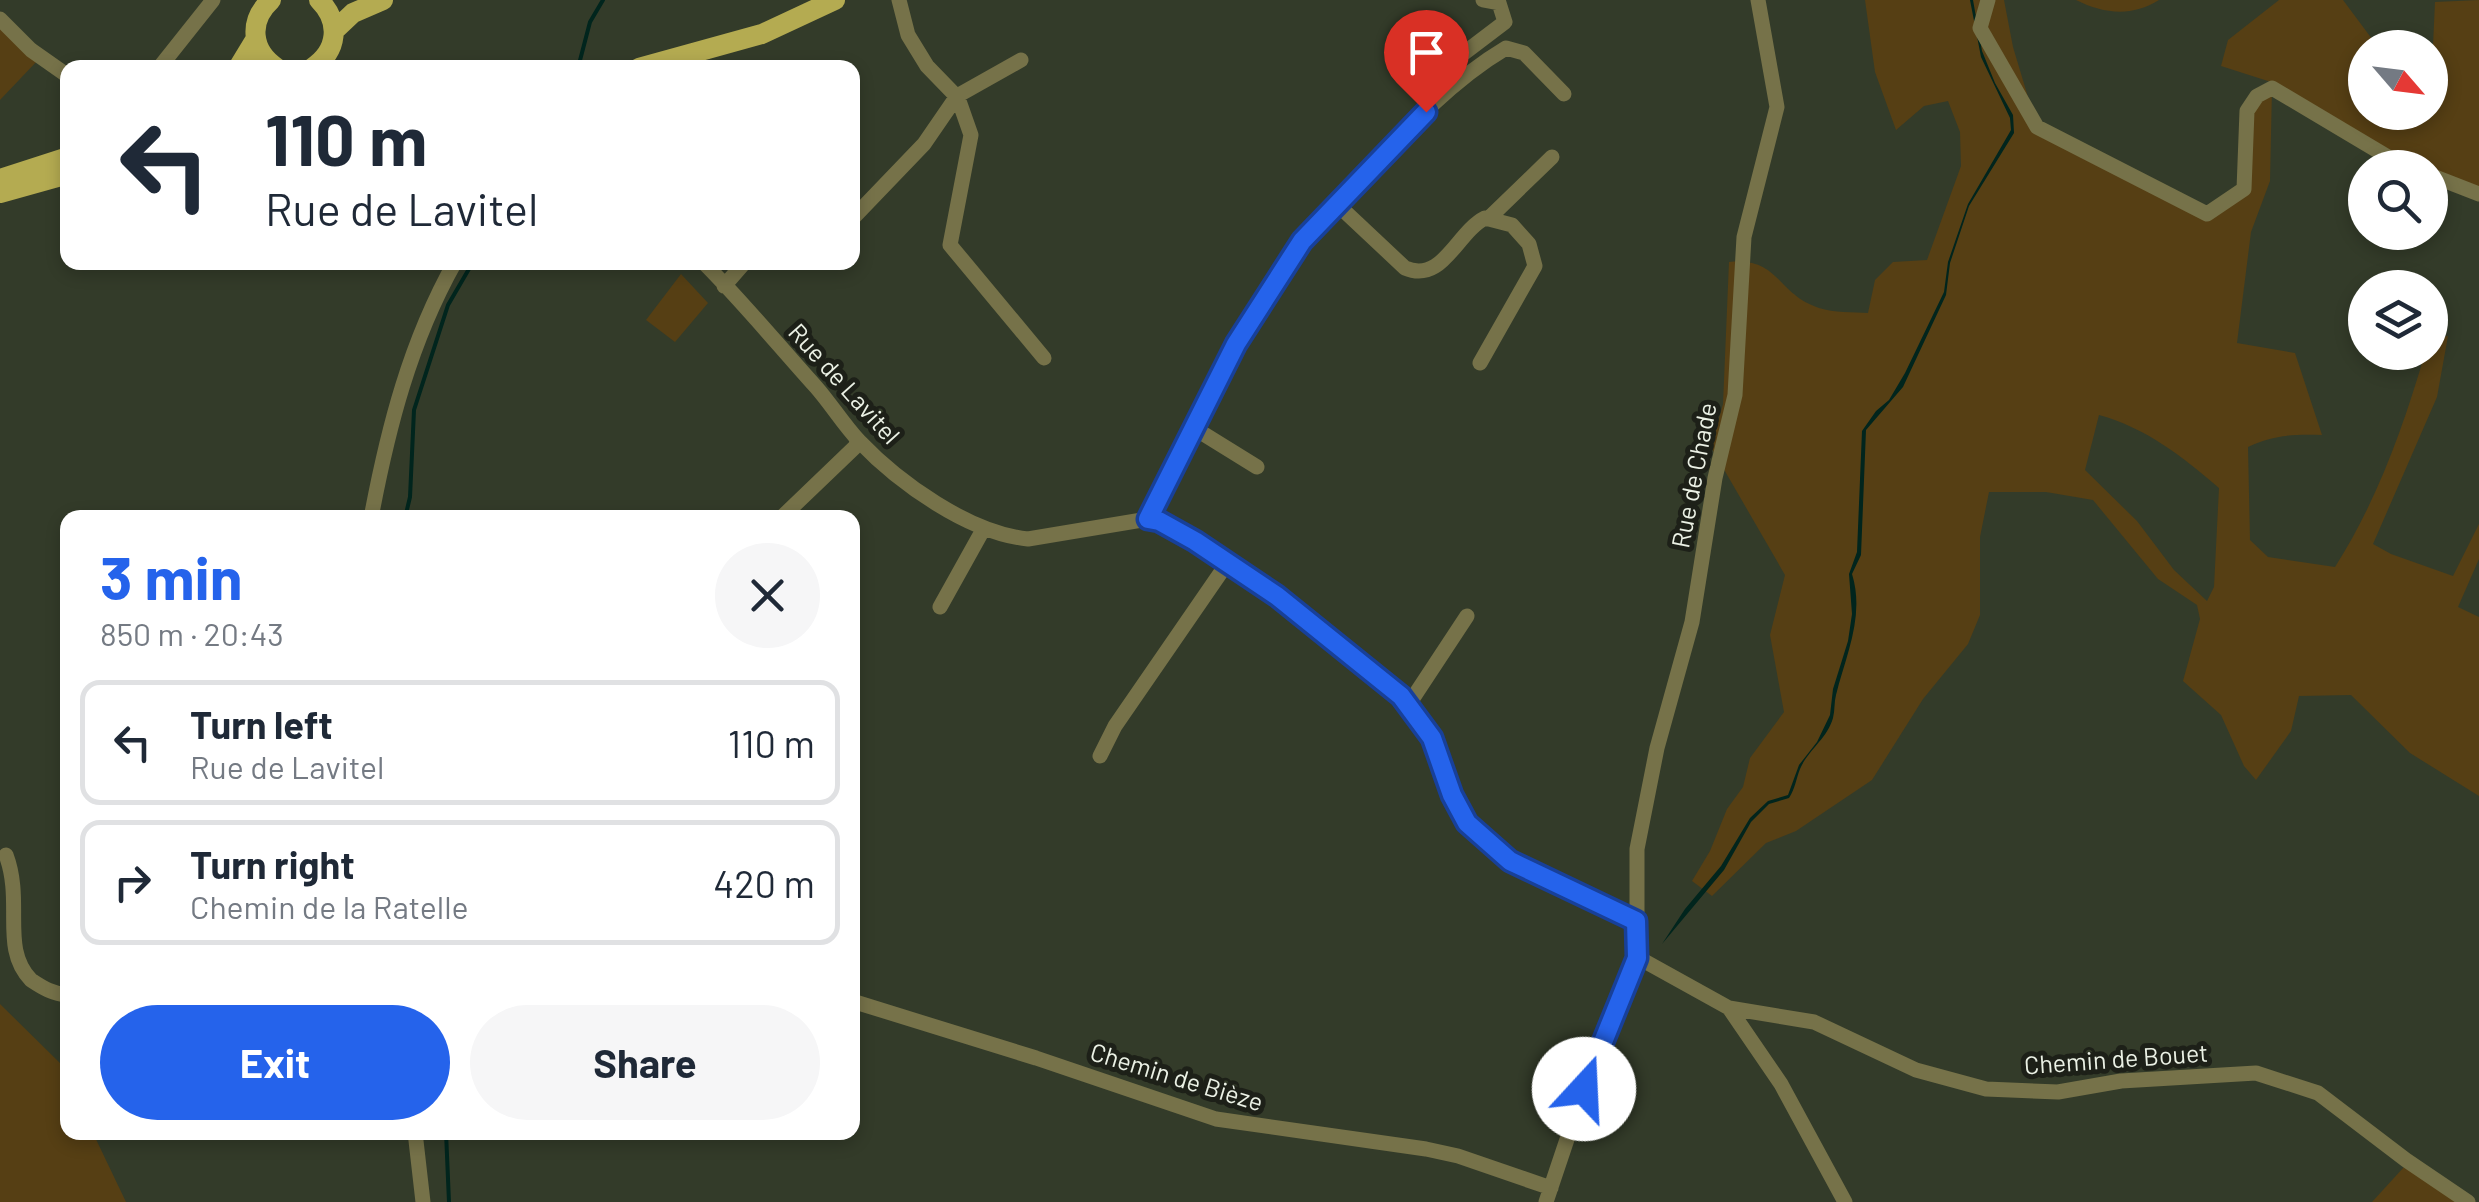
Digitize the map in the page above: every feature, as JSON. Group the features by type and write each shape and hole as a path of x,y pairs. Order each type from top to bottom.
{"main road":[{"path":"335,49 353,14 382,0"},
{"path":"669,60 736,43 809,6 836,0"},
{"path":"324,1 335,49"},
{"path":"243,60 255,40 263,4"},
{"path":"255,40 265,60"},
{"path":"0,179 60,160"},
{"path":"0,193 60,176"}],"street":[{"path":"165,60 213,0"},
{"path":"899,0 908,35 927,66 957,96 971,135 950,245 1044,358"},
{"path":"1447,66 1506,22 1499,4 1482,0"},
{"name":"Rue de Chade","path":"1637,958 1637,849 1657,748 1692,622 1715,478 1735,395 1744,237 1777,108 1758,0"},
{"path":"1988,0 1980,28 2037,127 2207,214 2244,189 2248,111 2257,96 2272,88 2376,150"},
{"path":"0,19 60,70"},
{"path":"1564,94 1524,53 1506,48 1473,67 1381,158 1302,241 1254,314 1148,519 1159,521 1228,562 1277,596 1409,704 1432,738 1452,795 1467,823 1494,850 1636,921"},
{"path":"860,211 924,144 957,96 1020,60"},
{"path":"1488,219 1552,158"},
{"path":"2448,181 2479,194"},
{"path":"1339,206 1405,268 1415,272 1438,265 1478,220 1512,225 1529,244 1535,266 1480,363"},
{"path":"372,510 383,452 407,368 451,270"},
{"name":"Rue de Lavitel","path":"710,270 858,440 919,490 984,528 1028,539 1148,519"},
{"path":"724,286 738,270"},
{"path":"1194,428 1258,466"},
{"path":"789,510 858,440"},
{"path":"940,607 984,528"},
{"path":"1100,756 1116,726 1228,562"},
{"path":"1409,704 1467,616"},
{"path":"6,855 12,872 6,954 15,969 60,994"},
{"path":"1548,1195 1595,1056 1637,958"},
{"name":"Chemin de Bouet","path":"1637,958 1729,1008 1814,1022 1916,1070 1986,1089 2058,1092 2121,1081 2256,1072 2318,1093 2468,1202"},
{"name":"Chemin de Bièze","path":"860,1004 1216,1119 1458,1156 1548,1195"},
{"path":"1729,1008 1781,1084 1846,1202"},
{"path":"416,1140 423,1202"}],"shaded area":[{"path":"1865,0 2004,0 2013,47 2037,127 2207,214 2244,189 2247,111 2272,88 2270,181 2251,232 2237,343 2295,353 2322,435 2284,436 2248,447 2250,540 2268,557 2335,567 2388,463 2420,370 2442,370 2437,397 2373,544 2453,576 2479,524 2479,559 2458,607 2479,617 2479,796 2410,753 2351,695 2299,696 2291,731 2256,780 2244,766 2221,715 2183,681 2200,619 2197,605 2158,579 2093,500 2046,492 1989,492 1980,537 1980,615 1968,644 1923,699 1872,780 1796,831 1766,843 1712,896 1692,881 1710,851 1727,809 1743,787 1750,758 1784,712 1770,635 1785,575 1711,447 1723,404 1729,262 1759,265 1805,302 1819,308 1868,313 1875,280 1893,262 1927,260 1961,166 1960,132 1948,101 1924,106 1896,130 1875,72","holes":["2099,415 2163,444 2219,488 2214,587 2207,601 2174,570 2137,521 2085,470"]},
{"path":"2076,0 2159,0 2139,9 2118,12"},
{"path":"2279,0 2343,0 2365,30 2348,30 2348,126 2271,82 2221,66 2228,40"},
{"path":"2479,0 2479,190 2448,177 2448,150 2390,150 2355,130 2448,130 2448,30 2434,30 2435,2"},
{"path":"0,24 39,59 0,100"},
{"path":"681,274 708,303 675,342 646,320"},
{"path":"0,1004 60,1063 60,1140 96,1140 126,1202 0,1202"},
{"path":"2404,1167 2459,1202 2372,1202"}],"water":[{"path":"1970,0 1982,51 2013,115 2014,133 1969,206 1950,263 1946,295 1903,387 1866,430 1861,555 1852,574 1855,620 1833,718 1826,732 1803,762 1789,798 1769,804 1751,822 1724,870 1662,944 1721,866 1750,818 1768,801 1788,795 1799,765 1817,742 1830,715 1852,614 1849,574 1857,552 1862,431 1889,400 1905,373 1944,292 1948,262 1968,204 2011,130 2010,118 1981,57"}],"waterway":[{"path":"580,60 590,22 603,0"},
{"path":"407,510 414,410 448,305 468,270"},
{"path":"446,1140 449,1202"}],"route":[{"path":"1426,112 1302,241 1236,344 1148,519 1195,541 1277,596 1401,696 1432,738 1452,795 1467,823 1494,850 1636,921 1637,958 1584,1089"}]}
